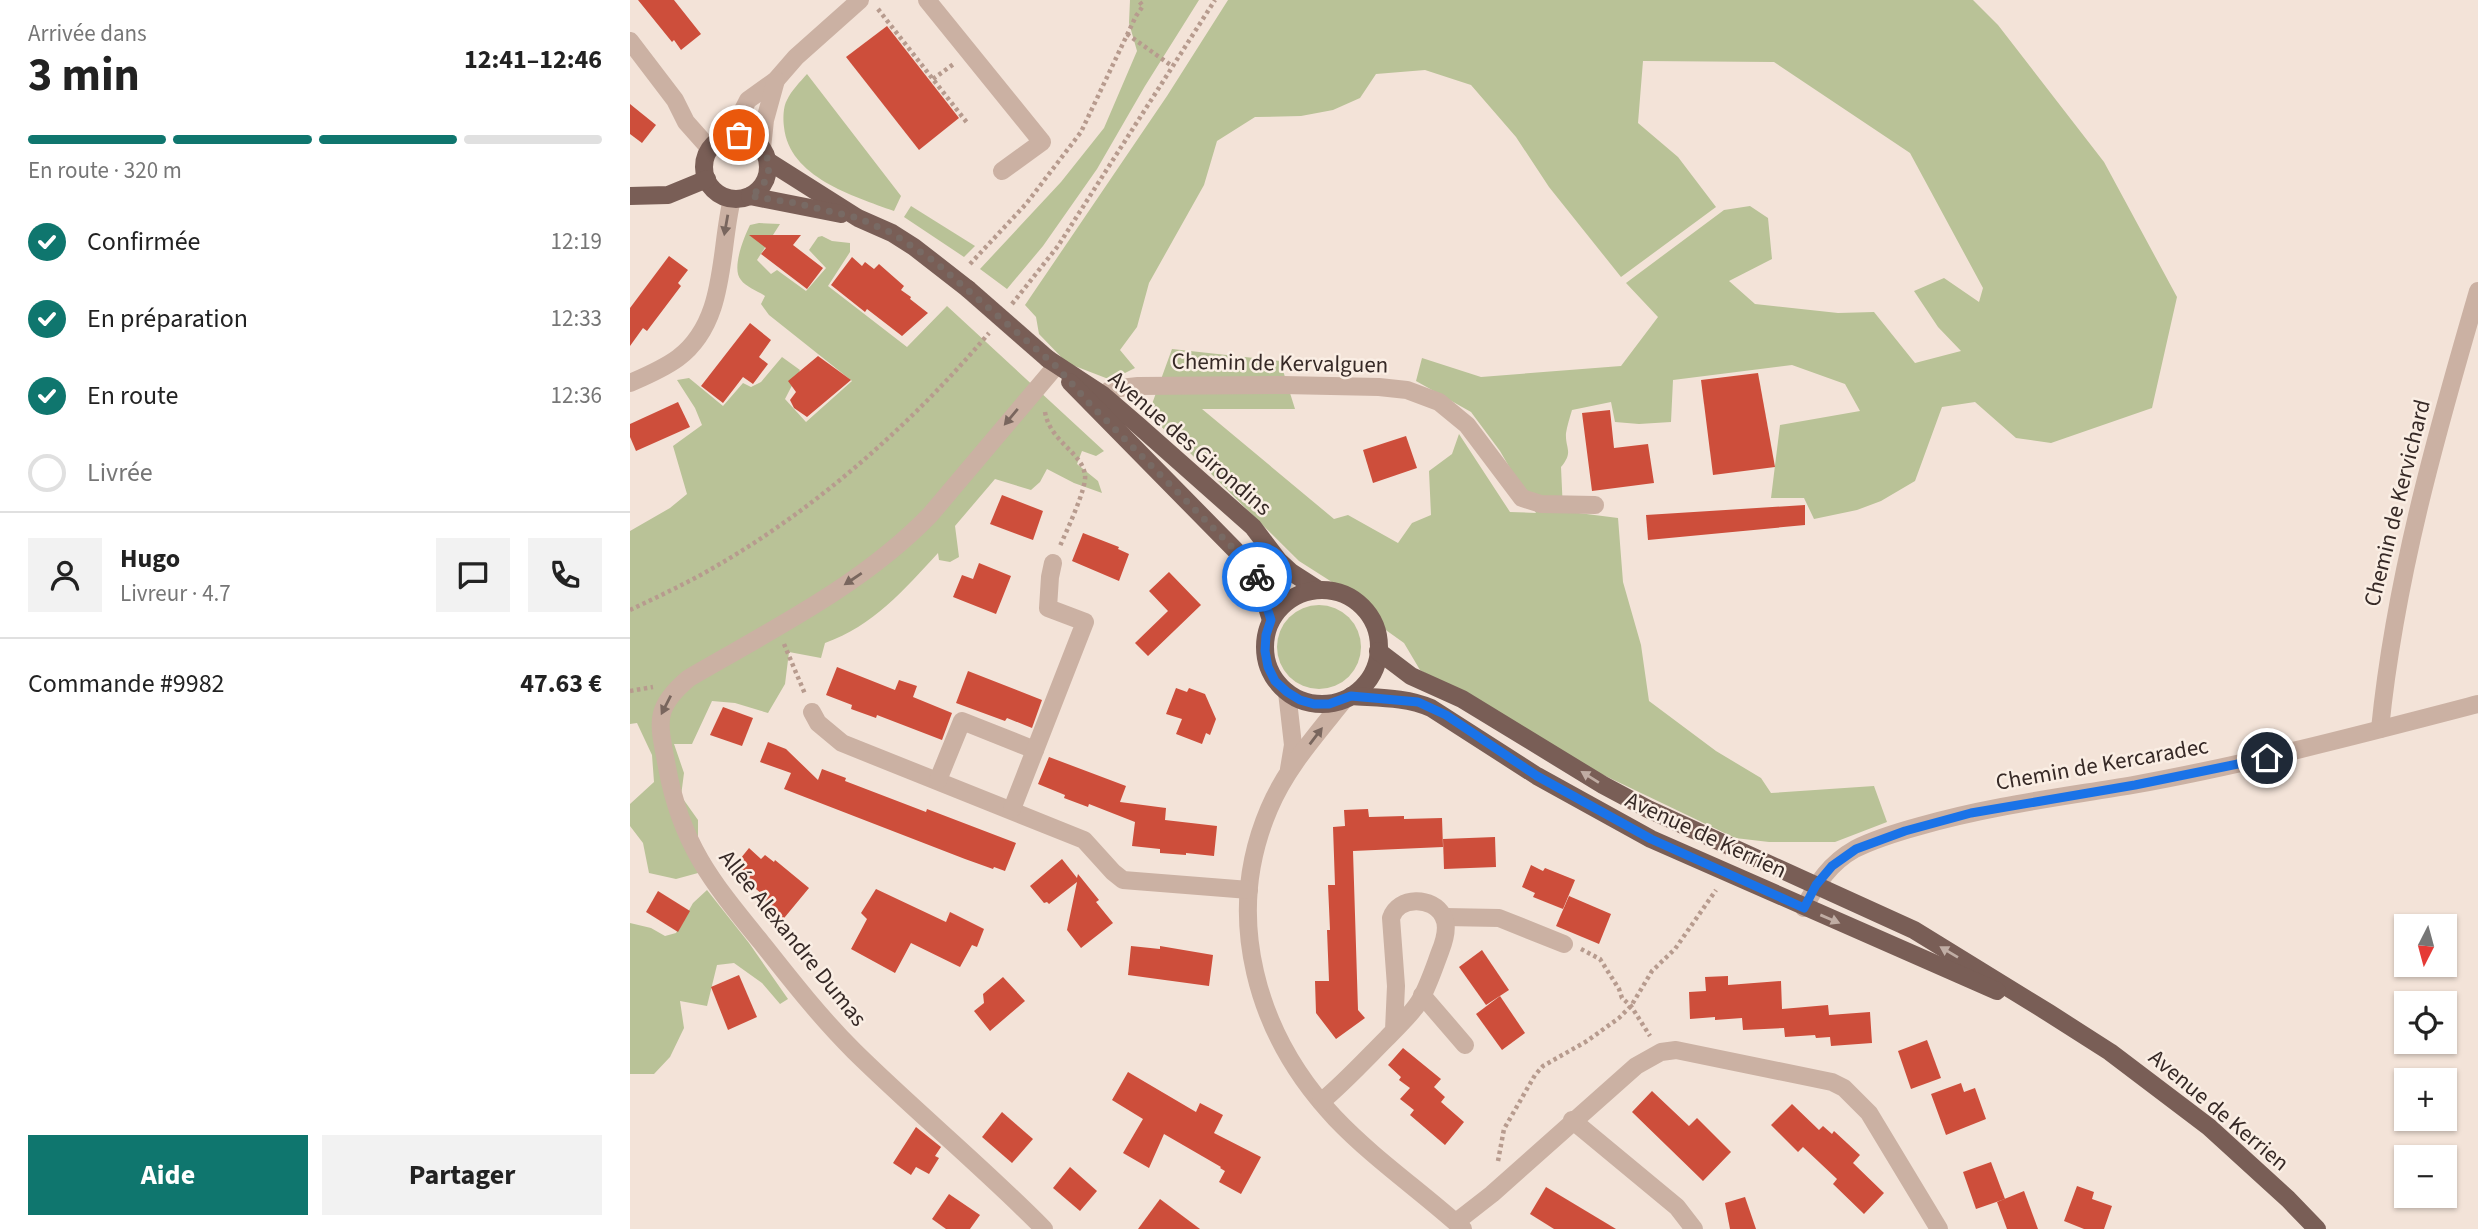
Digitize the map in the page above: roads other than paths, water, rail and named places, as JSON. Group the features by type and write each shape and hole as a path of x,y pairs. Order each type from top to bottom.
{"main road":[{"path":"730,135 748,137 765,154 767,178 750,196 732,199 716,192 707,179 704,169 710,149 722,138 730,135"},
{"name":"Avenue des Girondins","path":"765,154 858,218"},
{"path":"630,196 668,195 707,179"},
{"name":"Avenue des Girondins","path":"750,196 795,203 858,218 892,233 914,247 968,289 1052,363 1234,509 1253,527 1278,560 1319,590"},
{"name":"Avenue des Girondins","path":"1096,399 1245,560 1256,576 1271,620"},
{"path":"1319,590 1338,592 1355,601 1368,615 1377,632 1375,668 1366,684 1348,698 1329,704 1300,700 1287,692 1275,681 1268,667 1265,651 1271,620 1280,608 1304,593 1319,590"},
{"name":"Avenue de Kerrien","path":"1378,651 1411,676 1462,699 1637,803 1688,830 1914,930 2049,1013 2110,1052 2209,1128 2288,1199 2317,1229"},
{"name":"Avenue de Kerrien","path":"1348,698 1418,702 1446,715 1493,748 1651,839 1944,970 2049,1013"}],"street":[{"path":"730,135 748,100 776,79 796,57 860,0"},
{"path":"927,0 1042,142 1002,171"},
{"path":"630,41 675,100 686,122 710,149"},
{"path":"765,154 762,132 776,79"},
{"path":"630,383 677,358 704,329 714,305 732,199"},
{"name":"Chemin de Kervichard","path":"2380,729 2391,637 2407,553 2424,480 2478,291"},
{"name":"Allée Alexandre Dumas","path":"1044,1229 875,1072 810,1003 704,869 679,815 669,778 660,718 663,706 689,678 778,627 877,563 909,537 1042,380 1052,363"},
{"name":"Chemin de Kervalguen","path":"1096,399 1119,387 1138,386 1296,385 1407,390 1439,402 1467,425 1522,498 1541,504 1595,505"},
{"path":"1012,809 1085,622 1048,608 1053,563"},
{"path":"1287,692 1293,745 1288,772"},
{"path":"1348,698 1288,772 1269,807 1261,831 1250,890 1250,948 1264,1006 1288,1055 1321,1102 1362,1145 1460,1226 1573,1120 1636,1066 1661,1052 1676,1050 1832,1082 1844,1087 1869,1113 1939,1229"},
{"name":"Chemin de Kercaradec","path":"1804,908 1816,885 1832,866 1856,849 1933,822 2267,758 2478,704"},
{"path":"812,712 818,723 842,743 1084,840 1112,872 1123,880 1250,890"},
{"path":"938,780 962,721 1035,750"},
{"path":"1321,1102 1350,1077 1394,1030 1418,1004 1444,941 1445,918 1438,909 1427,903 1406,903 1393,912 1390,925 1395,986 1394,1030"},
{"path":"1445,918 1499,918 1564,944"},
{"path":"1422,995 1465,1045"},
{"path":"1573,1120 1677,1207 1694,1229"}]}
